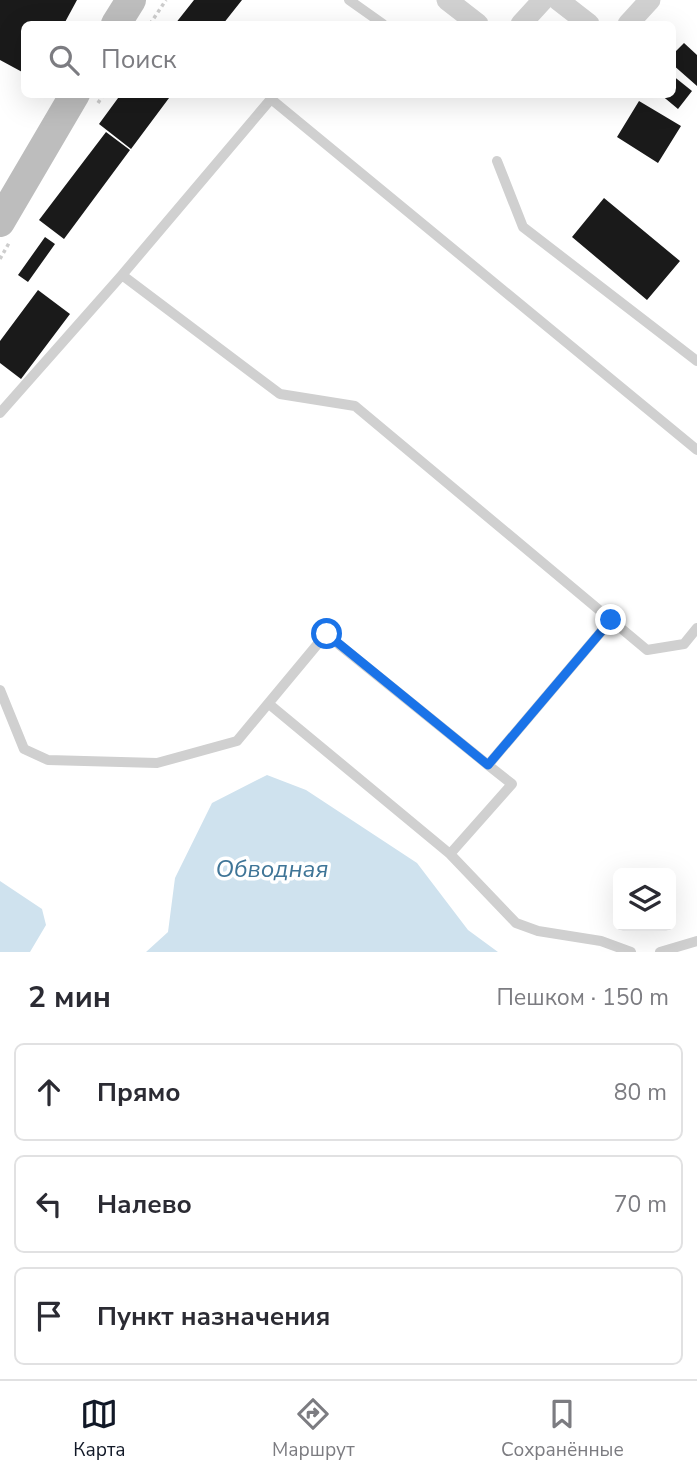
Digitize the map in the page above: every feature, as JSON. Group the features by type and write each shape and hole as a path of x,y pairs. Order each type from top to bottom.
{"street":[{"path":"118,21 131,0"},
{"path":"447,0 474,21"},
{"path":"524,21 543,0"},
{"path":"558,0 585,21"},
{"path":"631,21 649,0"},
{"path":"0,222 73,98"}],"lane":[{"path":"349,0 379,21"},
{"path":"0,413 122,275 271,99 697,450"},
{"path":"497,160 523,227 697,361"},
{"path":"122,275 280,394 355,406 647,650 684,644 697,628"},
{"path":"488,765 611,620"},
{"path":"0,690 24,749 48,760 158,762 237,741 327,634 512,784 450,854"},
{"path":"269,704 450,854 516,923 538,931 601,940 631,952"},
{"path":"660,952 697,941"}],"path":[{"path":"152,21 166,0"}],"water":[{"name":"Обводная","path":"267,775 306,790 417,863 468,930 498,952 146,952 168,932 175,878 212,803"},
{"path":"0,881 42,909 46,925 30,952 0,952"}],"building":[{"path":"0,0 77,0 66,21 21,21 21,71 0,60"},
{"path":"194,0 242,0 225,21 177,21"},
{"path":"684,43 697,55 697,86 676,68 676,51"},
{"path":"676,78 692,91 678,109 665,98 676,98"},
{"path":"118,98 169,98 131,149 99,124"},
{"path":"639,101 681,126 658,163 617,137"},
{"path":"106,132 130,150 64,239 39,220"},
{"path":"604,198 680,261 647,300 572,237"},
{"path":"45,237 55,244 28,282 18,275"},
{"path":"38,290 70,314 21,379 0,363 0,341"}],"route":[{"path":"327,634 488,765 611,620"}]}
